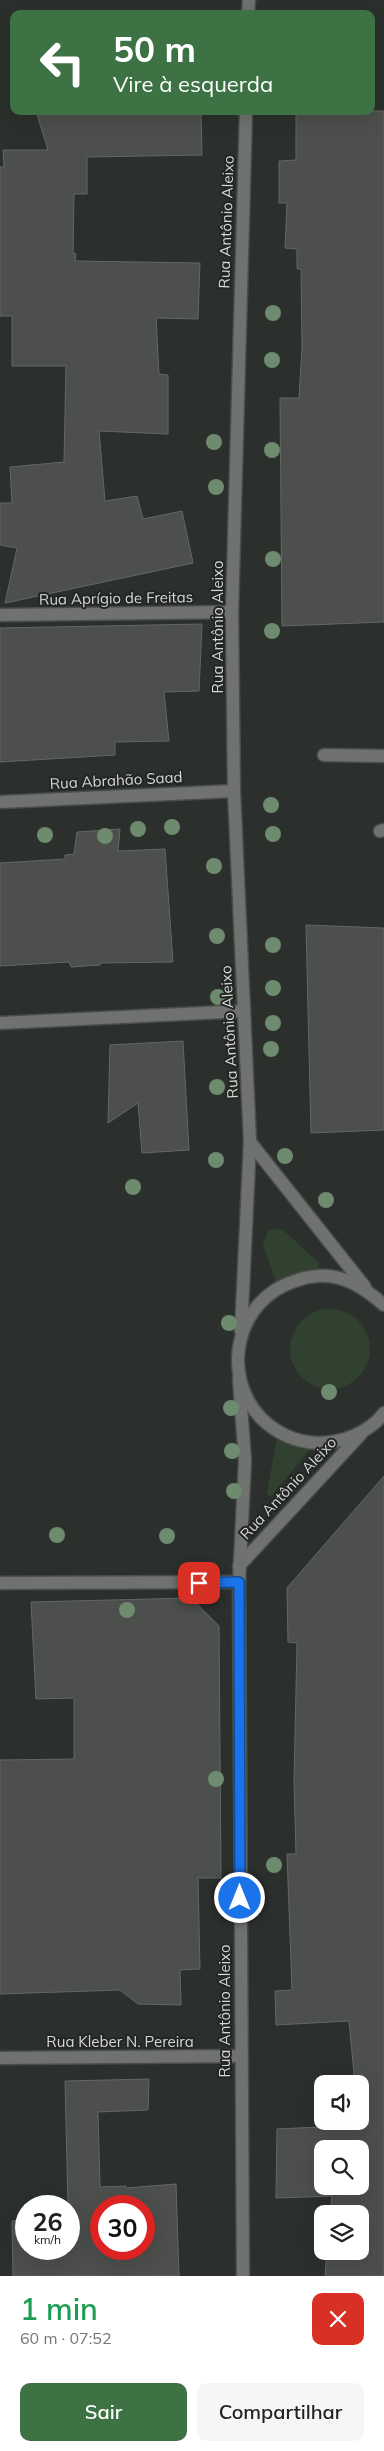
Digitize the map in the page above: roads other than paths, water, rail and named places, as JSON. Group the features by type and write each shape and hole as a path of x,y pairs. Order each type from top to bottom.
{"street":[{"name":"Rua Antônio Aleixo","path":"241,1331 250,1142 234,791 232,612 246,115"},
{"name":"Rua Aprígio de Freitas","path":"0,616 232,612"},
{"path":"324,755 384,756"},
{"name":"Rua Abrahão Saad","path":"0,802 234,791"},
{"path":"0,1023 244,1011"},
{"path":"250,1142 366,1289"},
{"path":"362,1433 333,1443 301,1442 273,1430 251,1408 239,1379 236,1354 241,1331 257,1305 280,1285 308,1276 338,1277 366,1289 382,1300"},
{"name":"Rua Antônio Aleixo","path":"239,1379 245,1461 239,1566 243,2276"},
{"name":"Rua Antônio Aleixo","path":"239,1566 362,1433 384,1413"},
{"path":"0,1583 239,1582"},
{"name":"Rua Kleber N. Pereira","path":"0,2058 241,2056"}]}
